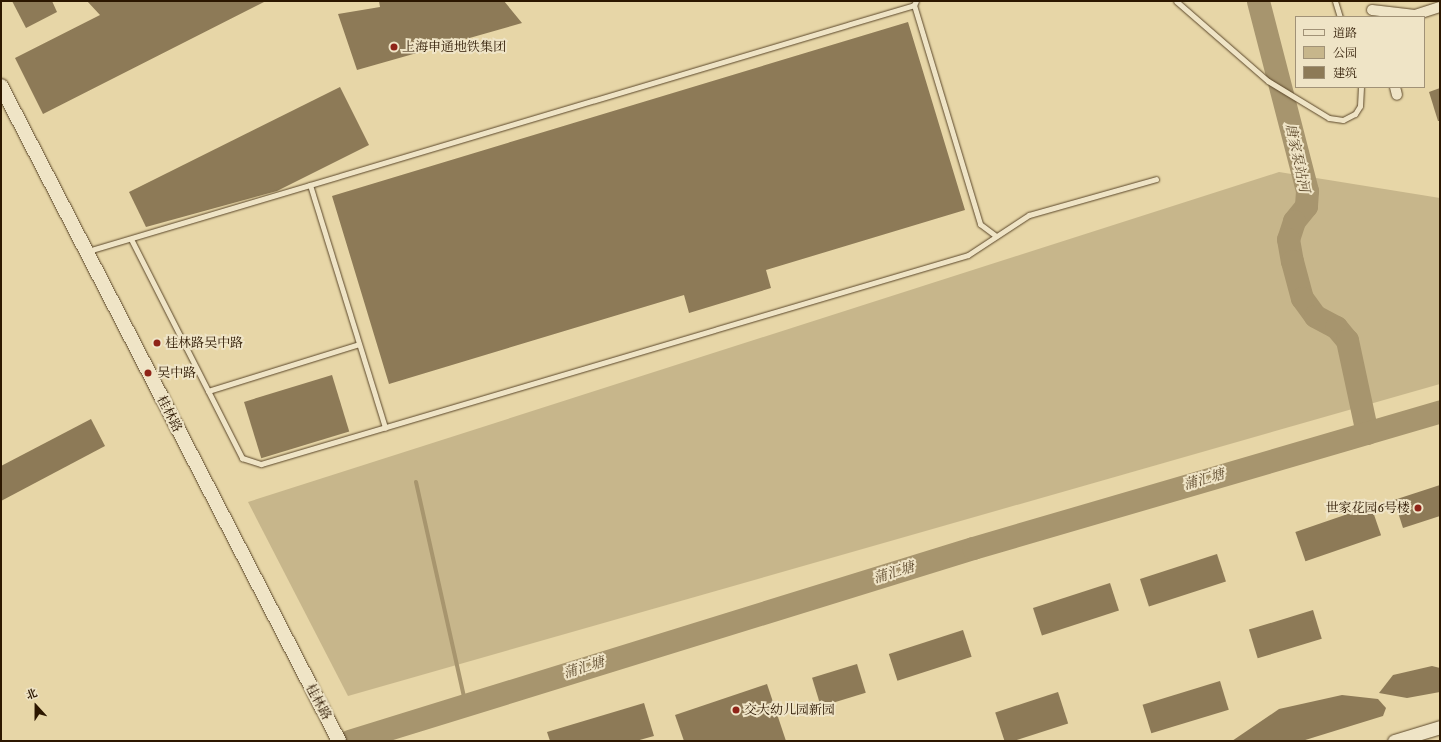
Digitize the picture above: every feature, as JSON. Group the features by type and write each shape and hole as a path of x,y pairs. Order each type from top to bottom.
{"main road":[{"name":"桂林路","path":"1,86 339,741"}],"street":[{"path":"1372,9 1415,15 1440,7"},
{"path":"1394,741 1440,726"}],"lane":[{"path":"1176,1 1276,86 1329,118 1343,120 1355,114 1360,106 1361,88"},
{"path":"1335,1 1340,16"},
{"path":"87,252 915,3 980,224 996,236"},
{"path":"131,239 242,458 252,463 261,464 968,255 1029,215 1156,179"},
{"path":"310,185 385,428"},
{"path":"208,391 359,344"}],"green space":[{"path":"1279,172 1440,198 1440,384 348,696 248,502"}],"building":[{"path":"12,1 52,1 57,12 26,28"},
{"path":"87,1 266,1 43,114 15,58 100,15"},
{"name":"上海申通地铁集团","path":"379,1 504,1 522,23 357,70 338,14 380,7"},
{"path":"908,22 965,210 766,270 771,288 689,313 684,295 389,384 332,196"},
{"path":"340,87 369,145 277,191 146,227 129,192"},
{"path":"1440,88 1440,121 1438,121 1429,92"},
{"path":"332,375 349,431 261,458 244,402"},
{"path":"91,419 105,446 1,501 1,466"},
{"name":"世家花园6号楼","path":"1440,485 1440,516 1403,528 1394,500"},
{"path":"1371,506 1381,535 1305,561 1295,532"},
{"path":"1217,554 1226,582 1149,607 1140,579"},
{"path":"1110,583 1119,611 1042,636 1033,608"},
{"path":"1313,610 1322,639 1258,658 1249,630"},
{"path":"963,630 972,657 897,681 889,654"},
{"path":"857,664 866,693 821,706 812,678"},
{"path":"1432,666 1440,668 1440,692 1407,698 1379,693 1393,675"},
{"path":"1220,681 1229,710 1151,733 1143,705"},
{"path":"767,684 786,741 684,741 675,715"},
{"path":"1058,692 1068,723 1014,741 1005,741 995,712"},
{"path":"1342,695 1378,699 1386,708 1383,716 1302,741 1232,741 1279,709"},
{"path":"644,703 654,736 636,741 550,741 547,732"}],"waterway":[{"name":"唐家泵站河","path":"1258,1 1307,191 1306,206 1294,221 1288,239 1292,261 1302,298 1315,316 1336,327 1347,340 1367,433"},
{"name":"蒲汇塘","path":"349,741 973,548 1440,411"},
{"path":"416,482 466,705"}],"place":[{"name":"上海申通地铁集团","path":"394,47"},
{"name":"桂林路吴中路","path":"157,343"},
{"name":"吴中路","path":"148,373"},
{"name":"世家花园6号楼","path":"1418,508"},
{"name":"交大幼儿园新园","path":"736,710"}]}
